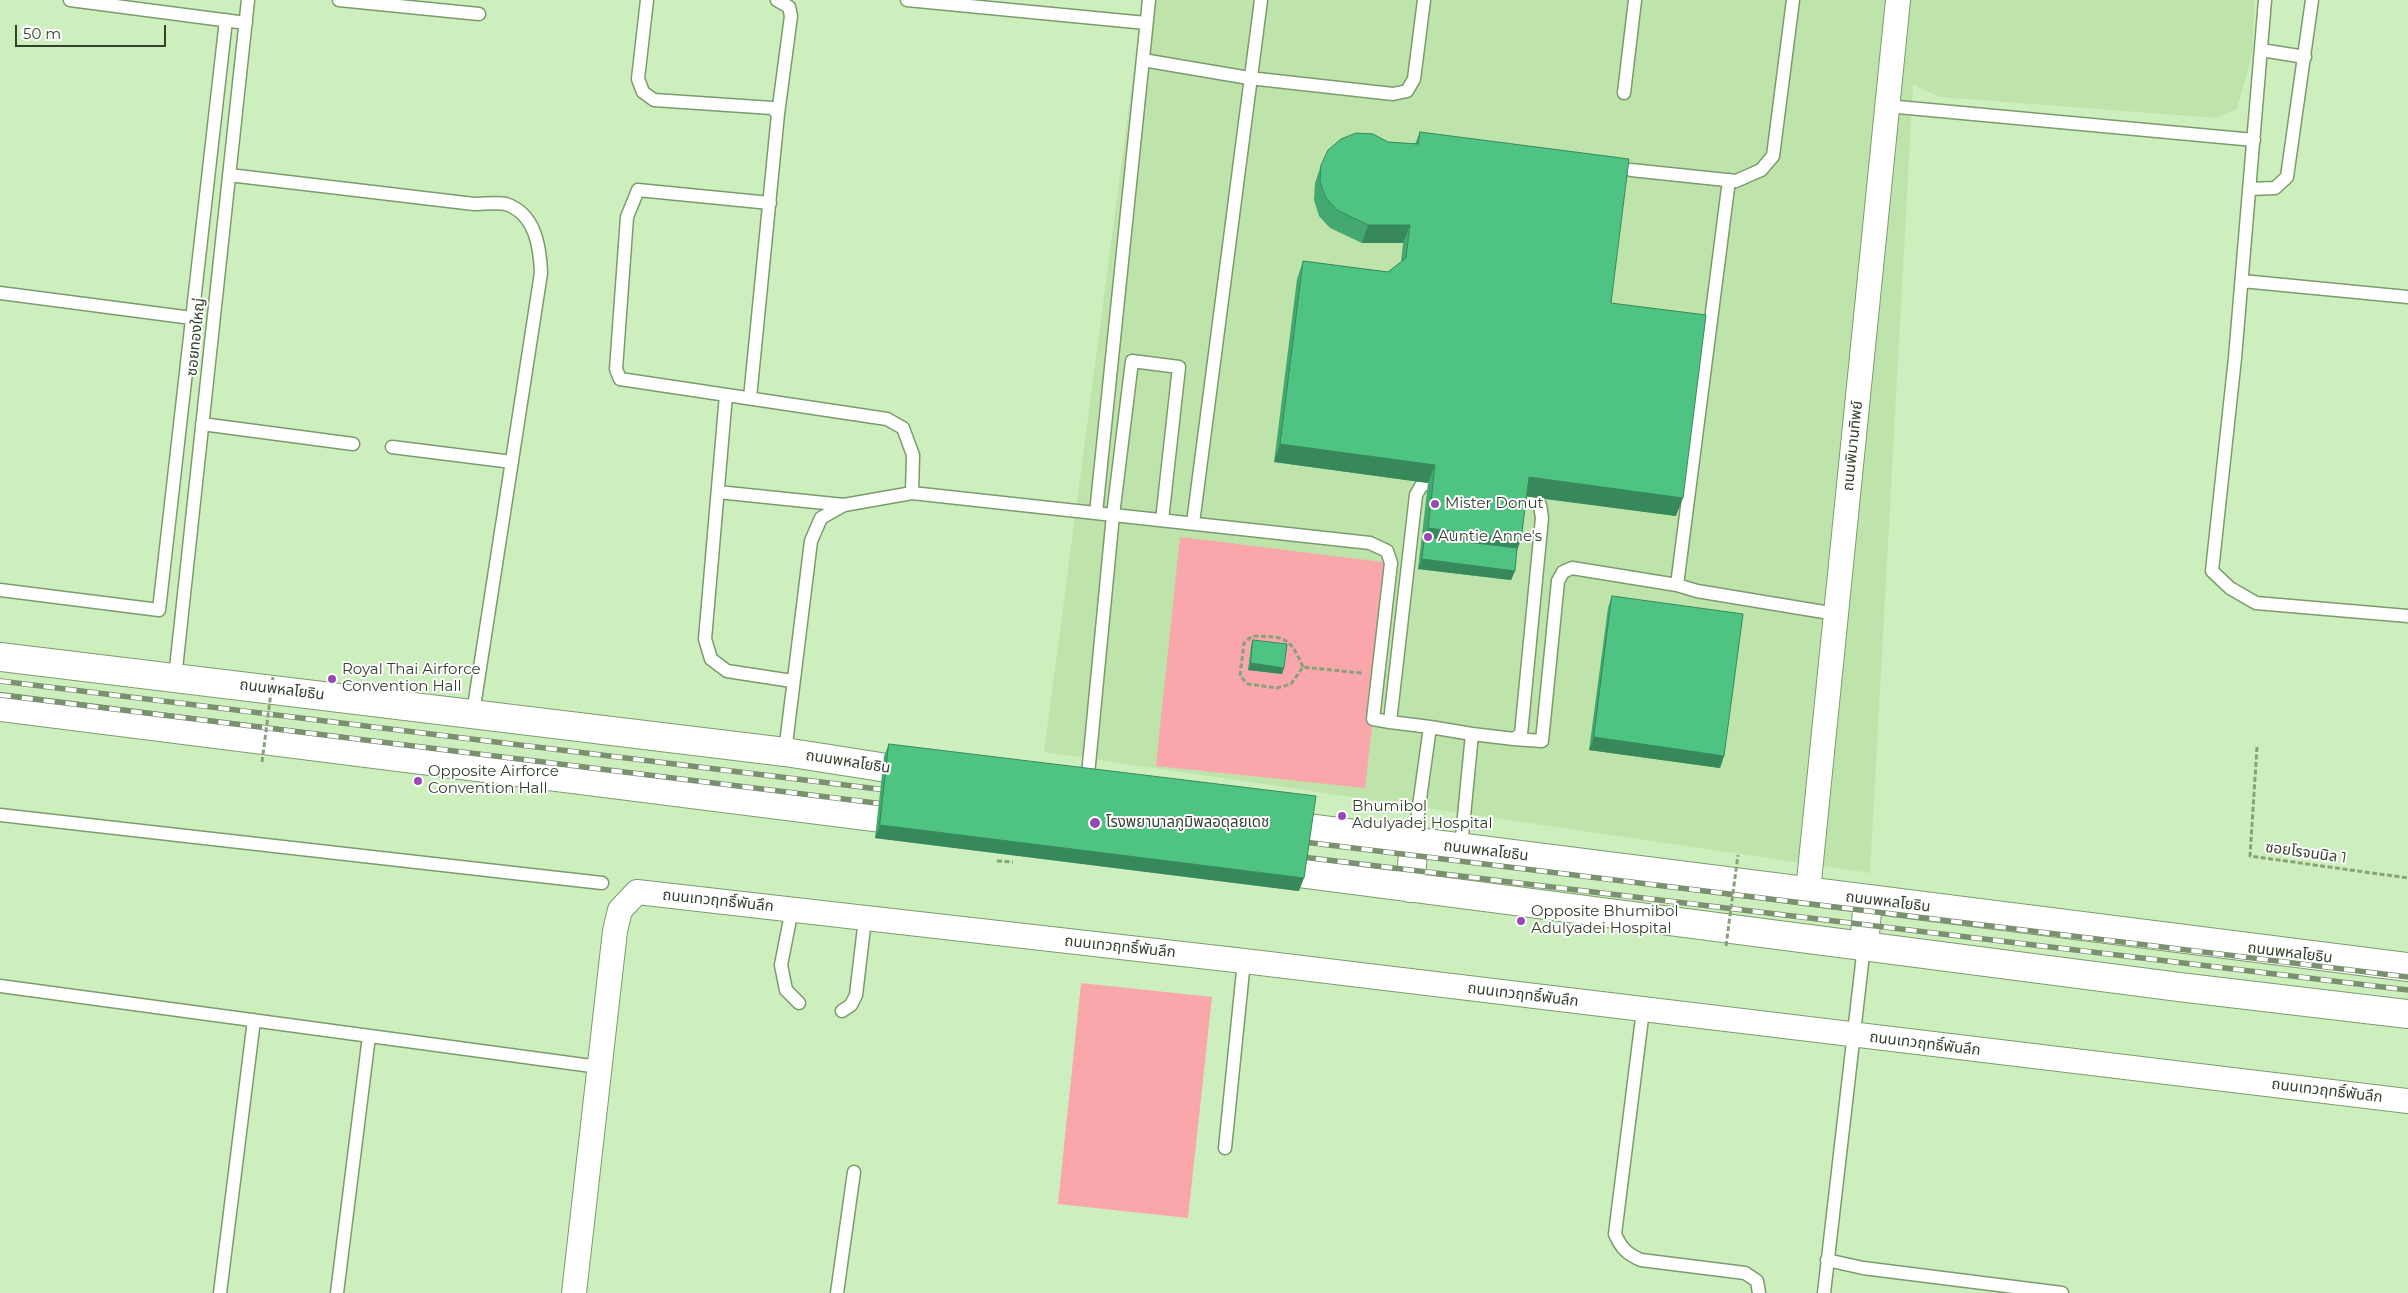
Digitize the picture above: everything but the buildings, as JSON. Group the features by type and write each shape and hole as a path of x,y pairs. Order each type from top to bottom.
{"main road":[{"name":"ถนนพหลโยธิน","path":"0,656 785,752 942,777"},
{"path":"0,707 675,790 940,825"},
{"name":"ถนนพหลโยธิน","path":"1246,820 2408,967"},
{"path":"1410,888 1414,842"},
{"path":"1243,866 2408,1014"},
{"path":"1864,946 1868,899"}],"street":[{"name":"ถนนพิมานทิพย์","path":"1808,891 1898,0"},
{"name":"ถนนเทวฤทธิ์พันลึก","path":"599,1067 615,930 620,910 637,892 1244,961 2408,1101"},
{"path":"574,1293 599,1067"}],"lane":[{"path":"70,0 246,23"},
{"name":"ซอยทองใหญ่","path":"175,678 248,0"},
{"path":"339,0 431,5 479,14"},
{"path":"647,0 638,79 643,92 654,100 772,108 778,114"},
{"path":"750,398 778,114 791,16 789,7 777,0"},
{"path":"907,0 1146,23"},
{"path":"1096,513 1149,0"},
{"path":"1193,523 1249,78 1261,0"},
{"path":"1143,60 1249,78 1392,94 1407,91 1414,79 1424,0"},
{"path":"1624,94 1635,0"},
{"path":"1631,170 1736,181 1761,170 1773,156 1794,0"},
{"path":"2266,0 2242,281 2212,571 2230,588 2256,603 2408,616"},
{"path":"2250,189 2276,188 2288,177 2312,0"},
{"path":"0,590 159,610 226,20"},
{"path":"2261,50 2305,57"},
{"path":"1887,106 2254,140"},
{"path":"230,175 474,204 506,204 522,214 536,233 540,249 540,274 473,713"},
{"path":"1678,585 1729,180"},
{"path":"770,204 638,190 627,217 616,369 620,379 887,419 903,428 913,455 912,493"},
{"path":"2242,281 2408,297"},
{"path":"0,293 192,318"},
{"path":"1086,799 1113,515 1132,361 1180,366 1162,520"},
{"path":"726,395 705,639 711,659 727,671 792,681"},
{"path":"202,424 352,444"},
{"path":"392,447 512,462"},
{"path":"1390,722 1416,495 1421,486 1428,483"},
{"path":"718,492 844,505 912,493 1370,543 1387,551 1391,563 1373,719 1514,739 1542,741 1558,580 1563,572 1572,568 1836,614"},
{"path":"1514,739 1521,734 1542,518 1540,505 1534,497"},
{"path":"785,752 792,681 812,541 821,518 844,505"},
{"path":"1414,842 1430,727"},
{"path":"1461,847 1472,734"},
{"path":"0,815 602,883"},
{"path":"792,909 781,965 786,990 799,1003"},
{"path":"842,1011 851,1005 856,995 865,918"},
{"path":"1824,1293 1864,946"},
{"path":"1225,1148 1244,961"},
{"path":"0,986 599,1067"},
{"path":"1643,1010 1615,1234 1621,1247 1628,1254 1640,1260 1744,1273 1757,1281 1759,1293"},
{"path":"220,1293 254,1020"},
{"path":"337,1293 369,1036"},
{"path":"837,1293 854,1172"},
{"path":"1827,1260 1863,1268 2062,1293"}],"path":[{"path":"1252,636 1281,637 1294,648 1303,667 1291,684 1277,688 1248,684 1240,676 1244,643 1252,636"},
{"path":"1303,667 1378,675"},
{"path":"262,762 273,677"},
{"name":"ซอยโรจนนิล 1","path":"2257,748 2250,856 2408,878"},
{"path":"1726,946 1738,855"},
{"path":"997,861 1013,862"}],"shaded area":[{"name":"โรงพยาบาลภูมิพลอดุลยเดช","path":"1143,0 2255,0 2252,55 2237,109 2216,118 1940,97 1913,85 1870,873 1044,752"},
{"path":"1180,537 1391,563 1365,788 1156,766"},
{"path":"1081,983 1212,997 1188,1218 1058,1204"}],"railway":[{"path":"0,681 894,791"},
{"path":"0,695 892,805"},
{"path":"1296,841 2408,977"},
{"path":"1294,856 2408,990"}],"place":[{"name":"Mister Donut","path":"1435,504"},
{"name":"Auntie Anne's","path":"1428,537"},
{"name":"Royal Thai Airforce Convention Hall","path":"332,679"},
{"name":"Opposite Airforce Convention Hall","path":"418,781"},
{"name":"Bhumibol Adulyadej Hospital","path":"1342,816"},
{"name":"โรงพยาบาลภูมิพลอดุลยเดช","path":"1095,823"},
{"name":"Opposite Bhumibol Adulyadei Hospital","path":"1521,921"}]}
